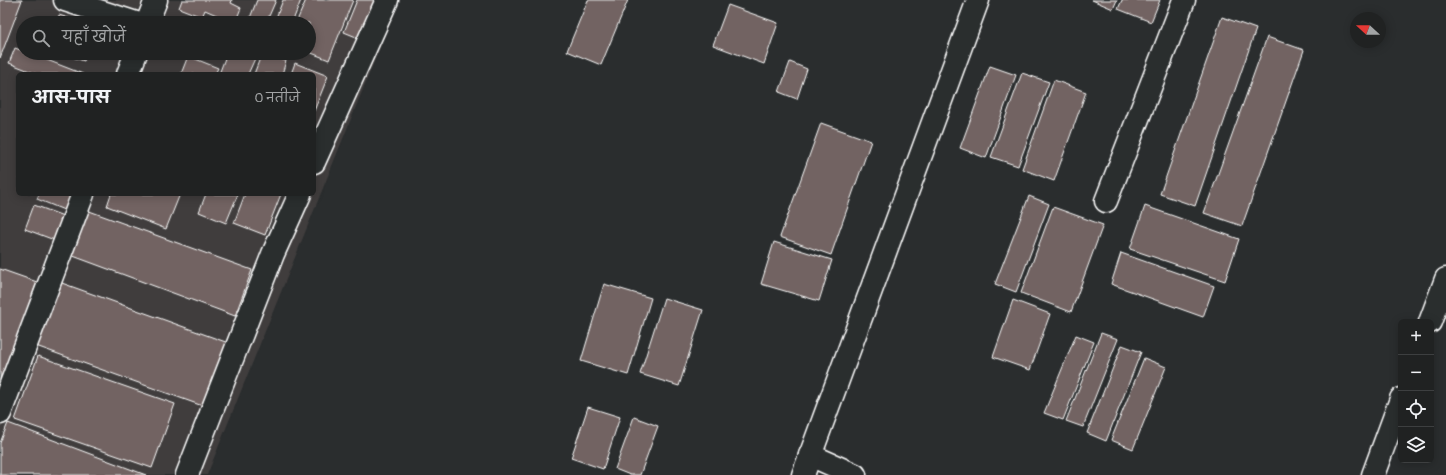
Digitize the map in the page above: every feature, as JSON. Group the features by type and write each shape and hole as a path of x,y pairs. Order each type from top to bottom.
{"lane":[{"path":"65,0 114,16"},
{"path":"150,16 156,0"},
{"path":"316,158 387,0"},
{"path":"803,475 978,0"},
{"path":"1106,201 1184,0"},
{"path":"129,72 133,60"},
{"path":"0,414 82,196"},
{"path":"186,475 273,254 299,196"},
{"path":"1431,319 1446,279"},
{"path":"1372,475 1398,407"},
{"path":"810,455 855,475"}],"shaded area":[{"path":"0,0 399,0 207,475 0,475"}],"building":[{"path":"0,0 22,0 0,58"},
{"path":"182,0 232,0 231,3 241,8 238,16 219,16 205,10 202,16 199,16 179,8"},
{"path":"257,0 276,0 269,16 251,16"},
{"path":"283,0 301,0 295,16 277,16"},
{"path":"306,0 353,0 329,60 316,55 316,16 299,16"},
{"path":"357,0 378,0 366,41 344,32"},
{"path":"588,0 628,0 601,65 567,51"},
{"path":"1092,0 1117,0 1113,9"},
{"path":"1122,0 1160,0 1151,22 1118,9"},
{"path":"728,5 778,23 764,64 713,45"},
{"path":"1222,17 1256,29 1195,206 1160,194"},
{"path":"1267,37 1304,50 1242,226 1204,213"},
{"path":"15,48 16,60 47,60 78,72 32,72 9,63"},
{"path":"186,60 198,60 218,68 216,72 182,72"},
{"path":"224,60 254,60 249,72 220,72"},
{"path":"259,60 286,61 283,72 255,72"},
{"path":"790,62 807,69 797,99 779,92"},
{"path":"295,63 328,76 316,106 316,72 292,72"},
{"path":"990,66 1016,75 986,158 960,148"},
{"path":"1022,73 1049,82 1018,166 991,157"},
{"path":"1054,80 1086,92 1054,181 1022,169"},
{"path":"821,123 871,141 831,255 780,237"},
{"path":"38,196 75,196 69,212 37,199"},
{"path":"110,196 179,196 166,229 107,206"},
{"path":"205,196 237,196 226,223 199,212"},
{"path":"244,196 280,196 265,235 234,223"},
{"path":"1029,196 1049,204 1016,292 995,284"},
{"path":"34,205 66,217 57,241 25,229"},
{"path":"1145,206 1239,239 1225,281 1130,249"},
{"path":"1053,207 1103,225 1071,312 1021,293"},
{"path":"81,208 252,270 235,316 65,253"},
{"path":"774,242 832,260 819,301 761,284"},
{"path":"1121,253 1214,286 1203,317 1111,284"},
{"path":"0,269 37,282 0,384"},
{"path":"59,282 234,345 211,409 36,346"},
{"path":"604,284 651,298 628,375 581,361"},
{"path":"664,298 703,310 679,386 640,374"},
{"path":"1013,300 1050,314 1030,370 993,357"},
{"path":"1101,333 1118,339 1083,427 1066,421"},
{"path":"1076,335 1094,342 1063,420 1044,413"},
{"path":"1122,345 1141,352 1106,441 1087,433"},
{"path":"38,356 175,404 152,468 15,420"},
{"path":"1144,358 1166,367 1133,449 1111,440"},
{"path":"588,407 620,417 603,469 571,458"},
{"path":"634,417 658,426 640,475 630,475 615,469"},
{"path":"8,423 146,475 0,475 0,443"}]}
